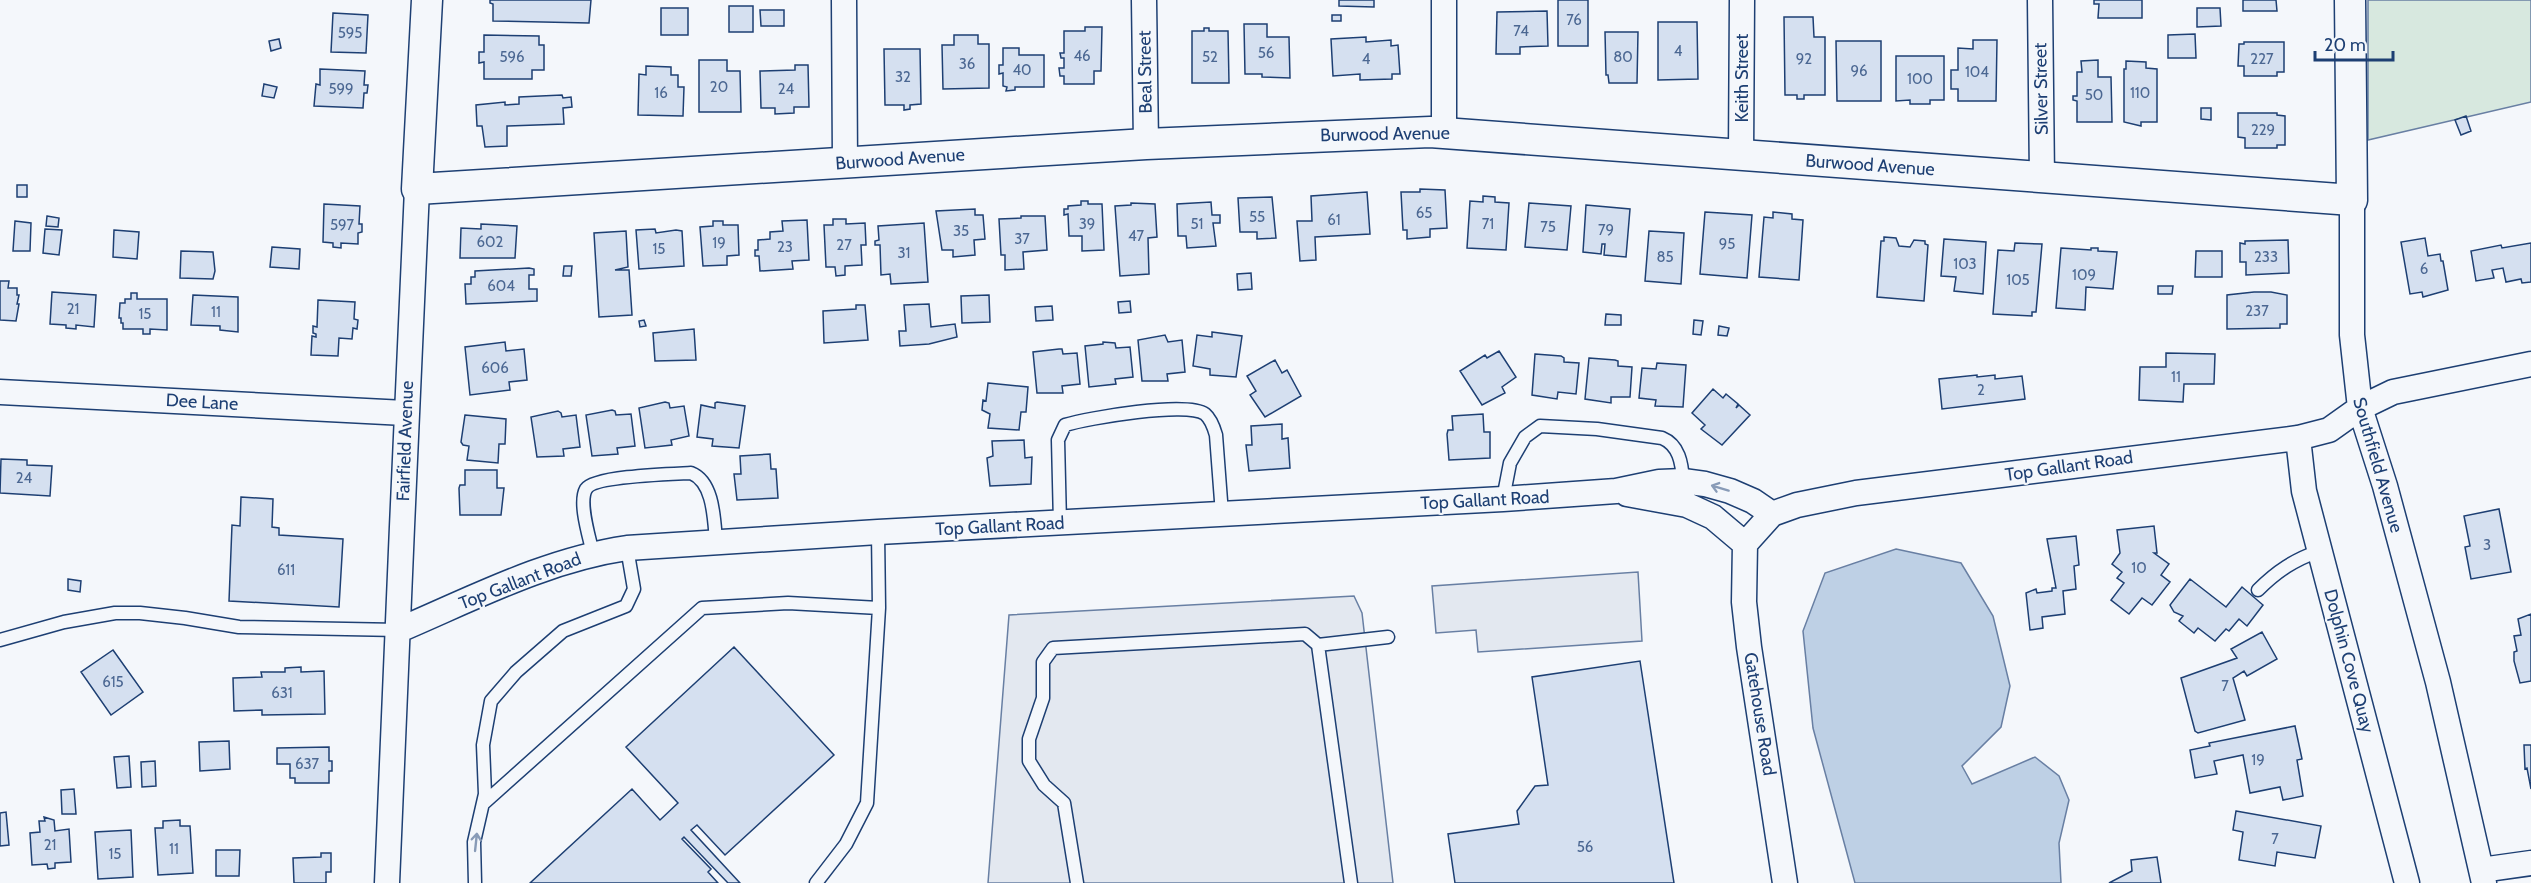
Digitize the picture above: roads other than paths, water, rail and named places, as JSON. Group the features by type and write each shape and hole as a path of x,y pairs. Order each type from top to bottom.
{"street":[{"name":"Fairfield Avenue","path":"387,883 399,630 405,413 427,0"},
{"path":"844,0 845,163"},
{"name":"Beal Street","path":"1144,0 1146,144"},
{"path":"1444,0 1444,132"},
{"name":"Keith Street","path":"1741,155 1742,0"},
{"name":"Silver Street","path":"2040,0 2042,178"},
{"name":"Southfield Avenue","path":"2350,0 2352,335 2360,408 2385,486 2434,671 2483,877"},
{"name":"Burwood Avenue","path":"417,189 1146,144 1324,135 1444,132 2352,200"},
{"name":"Top Gallant Road","path":"1616,491 1687,505 1713,517 1745,544 1772,514 1797,505 1856,493 2298,438 2329,430 2360,408 2393,392 2531,364"},
{"name":"Dee Lane","path":"0,392 405,413"},
{"name":"Dolphin Cove Quay","path":"2298,438 2304,491 2407,883"},
{"name":"Top Gallant Road","path":"399,630 526,575 593,554 627,548 716,541 1503,499 1616,491 1659,482 1683,481 1705,483 1730,491 1753,501 1772,514"},
{"name":"Gatehouse Road","path":"1745,544 1744,602 1749,647 1785,883"},
{"path":"2483,877 2531,863"}],"lane":[{"path":"1060,523 1058,440 1065,425 1179,407 1205,414 1212,424 1216,435 1222,514"},
{"path":"1503,499 1510,463 1525,437 1539,426 1597,429 1662,438 1672,442 1677,451 1683,481"},
{"path":"593,554 583,499 586,488 596,481 633,477 691,473 697,476 705,485 710,499 716,541"},
{"path":"816,883 846,844 867,803 879,608 878,532"},
{"path":"475,883 474,842 484,803 483,746 491,701 516,672 563,631 626,606 634,589 627,548"},
{"path":"2258,590 2286,566 2319,551"},
{"path":"484,803 702,608 788,603 879,608"},
{"path":"0,640 64,622 115,613 185,618 239,627 399,630"},
{"path":"1077,883 1065,802 1044,784 1029,761 1029,739 1043,698 1043,662 1053,648 1305,634 1318,645 1351,883"},
{"path":"1318,645 1388,637"}],"water":[{"path":"1896,549 1961,563 1993,616 2010,686 2001,727 1962,766 1972,784 2035,757 2059,776 2069,800 2059,843 2061,883 1855,883 1813,728 1803,631 1825,573"}]}
